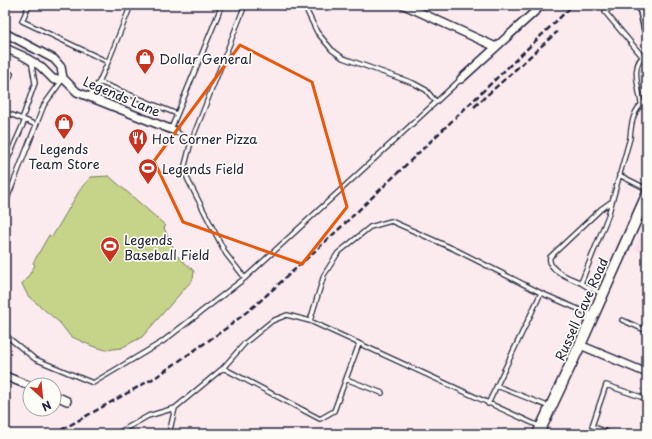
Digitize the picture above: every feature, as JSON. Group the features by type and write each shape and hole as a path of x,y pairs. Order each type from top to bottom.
{"street":[{"path":"404,5 496,47"},
{"path":"461,79 542,5"},
{"path":"642,5 647,28"},
{"name":"Legends Lane","path":"5,33 54,59 60,67 63,78 77,92 173,130"},
{"name":"Legends Lane","path":"5,48 40,66 54,80 63,78"},
{"name":"Russell Cave Road","path":"540,431 580,346 647,195"},
{"path":"580,346 647,373"},
{"path":"5,376 22,383"},
{"path":"62,398 68,401"}],"lane":[{"path":"29,5 22,21 108,62"},
{"path":"89,96 99,82 131,5"},
{"path":"191,142 173,130 177,114 222,5"},
{"path":"245,5 191,142 184,169 188,180 226,254 245,278"},
{"path":"304,5 317,32 332,50 343,58 413,83 426,90 436,102"},
{"path":"614,5 605,12 642,56"},
{"path":"641,104 636,69 638,61 642,56 647,54"},
{"path":"5,160 7,161 35,83 30,60"},
{"path":"5,87 11,74"},
{"path":"5,204 44,105 63,78"},
{"path":"5,335 35,359 93,383 162,342 245,278 461,79"},
{"path":"99,82 177,114"},
{"path":"581,283 608,216 630,138 631,126 636,110 641,104 647,101"},
{"path":"5,112 36,125"},
{"path":"619,175 647,189"},
{"path":"603,294 554,269 550,256 601,209 611,202"},
{"path":"310,322 324,275 338,253 370,227 391,221 454,248 541,293 593,316"},
{"path":"488,404 541,293"},
{"path":"116,434 148,416 175,408 223,368 245,343 272,321 287,315 310,322 359,344 488,404 540,431"},
{"path":"622,320 647,331"},
{"path":"223,368 320,418 334,411 359,344"},
{"path":"346,379 382,393"},
{"path":"611,434 592,426 606,385 647,399"},
{"path":"497,386 551,408"},
{"path":"169,434 175,408"}],"highlighted area":[{"path":"240,45 312,82 347,207 302,264 183,222 154,161"}],"shaded area":[{"path":"647,220 647,255 634,250"}],"green space":[{"name":"Legends Baseball Field","path":"109,176 166,226 164,228 173,247 172,249 174,253 194,271 193,279 142,337 121,348 106,350 92,346 70,336 60,323 28,296 22,284 35,265 33,263 49,235 52,237 81,188 91,177"}],"railway":[{"path":"54,434 156,377 228,327 259,302 338,230 573,5"},
{"path":"474,107 557,32"}],"place":[{"name":"Dollar General","path":"145,75"},
{"name":"Legends Team Store","path":"64,140"},
{"name":"Hot Corner Pizza","path":"138,155"},
{"name":"Legends Field","path":"148,185"},
{"name":"Legends Baseball Field","path":"110,263"}]}
